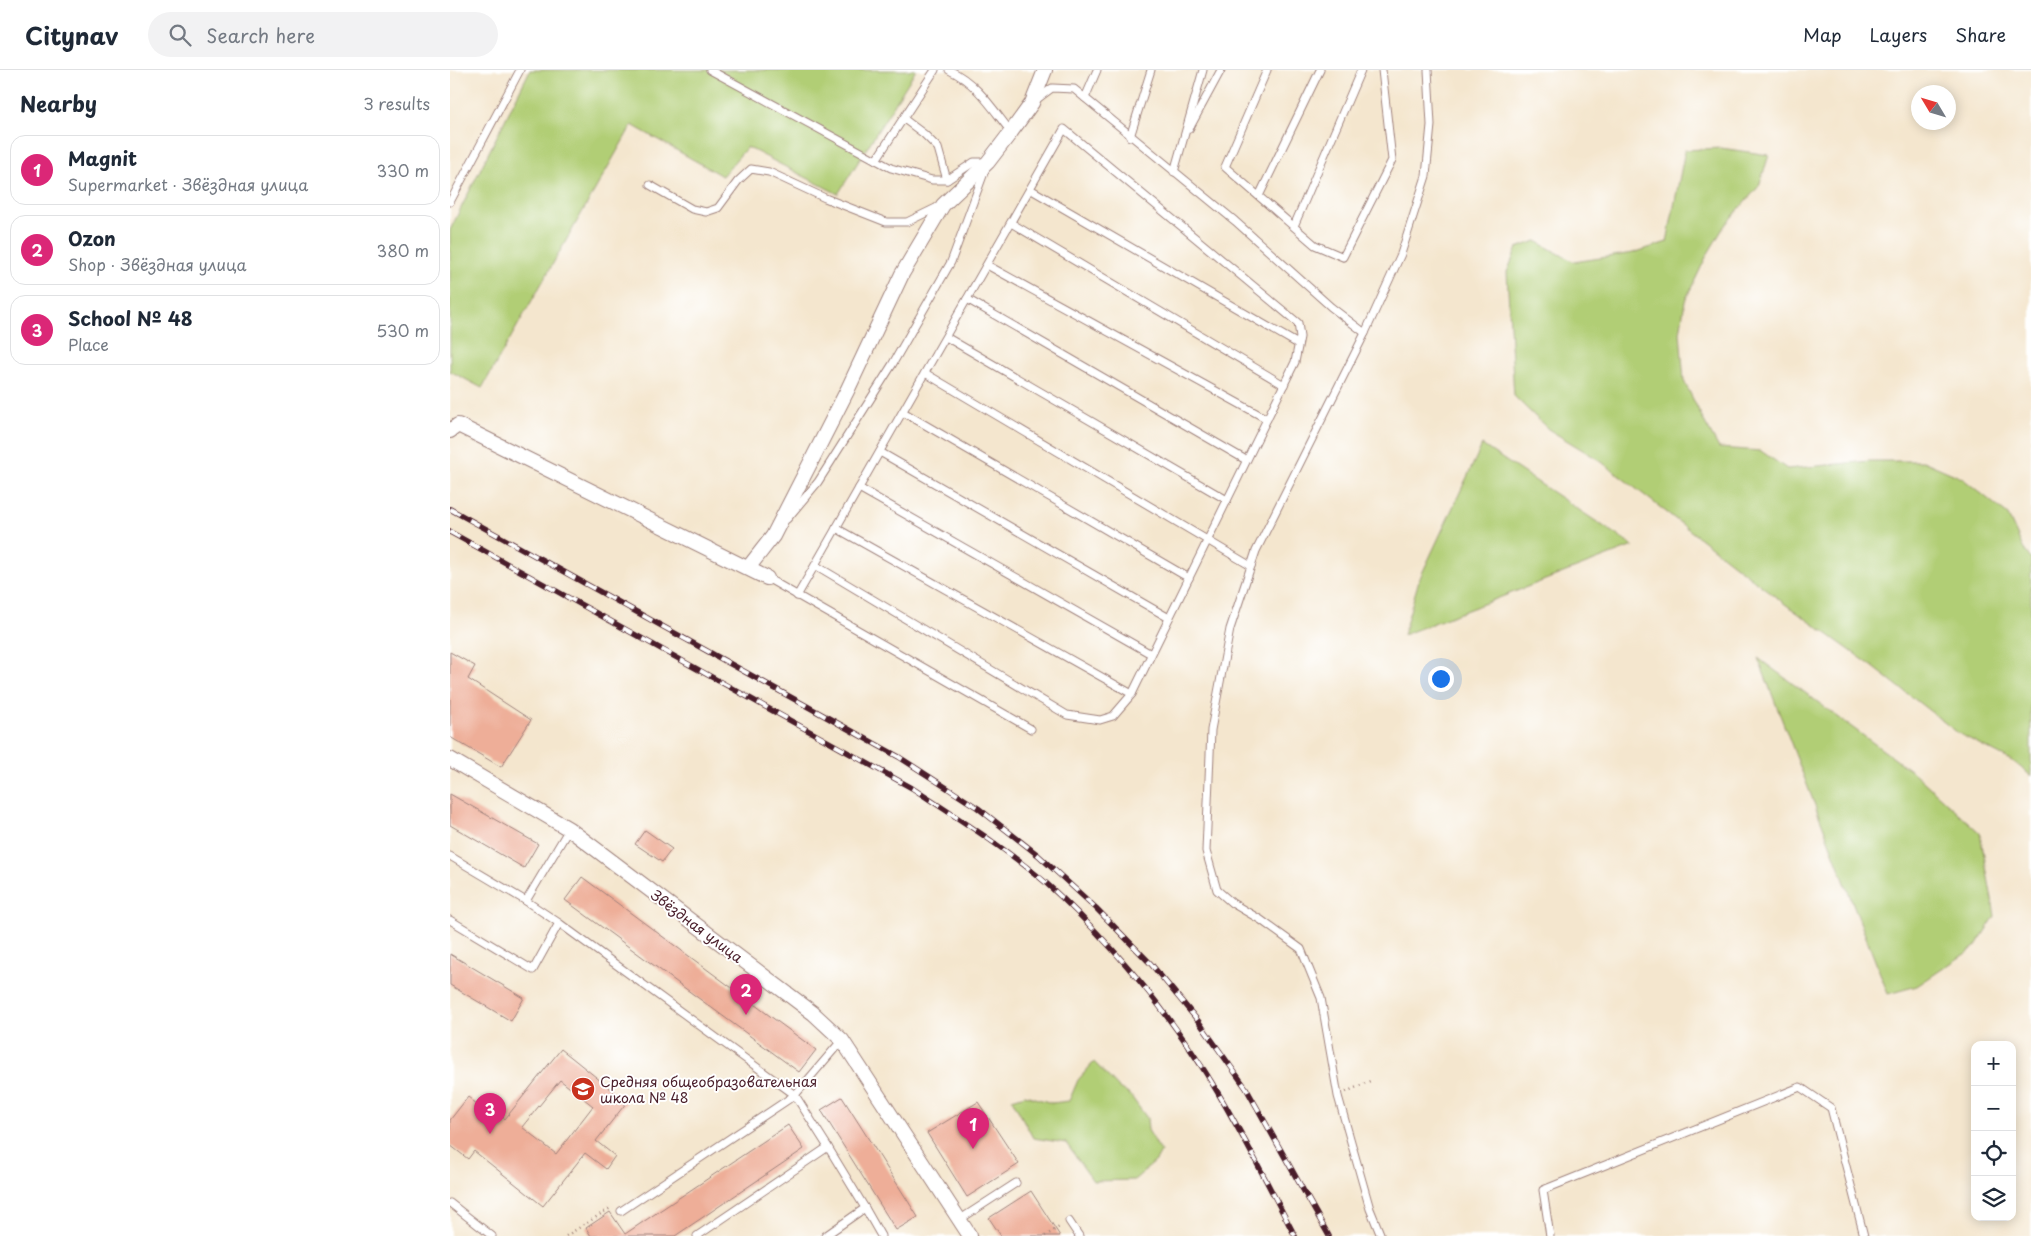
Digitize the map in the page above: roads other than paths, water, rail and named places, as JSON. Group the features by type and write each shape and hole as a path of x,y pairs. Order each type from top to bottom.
{"street":[{"path":"748,568 773,536 843,399 902,274 943,205 988,162 1032,103 1044,70"},
{"path":"450,431 458,425 767,578"},
{"name":"Звёздная улица","path":"450,759 569,829 813,1013 842,1040 970,1236"}],"lane":[{"path":"450,202 520,70"},
{"path":"710,70 891,168 932,180 947,180 974,162 988,162 951,262 892,365 818,482 773,536"},
{"path":"876,160 904,119 929,76 935,70"},
{"path":"949,70 978,89 1010,132"},
{"path":"1085,98 1097,70"},
{"path":"1130,136 1151,70"},
{"path":"1174,172 1203,70"},
{"path":"1182,143 1221,70"},
{"path":"1267,70 1225,167 1315,244 1343,257 1392,160 1381,71"},
{"path":"1259,196 1320,70"},
{"path":"1294,226 1361,70"},
{"path":"1381,1236 1370,1209 1338,1096 1321,998 1301,949 1217,890 1206,851 1211,730 1230,629 1256,551 1365,333 1402,254 1426,176 1431,125 1428,70"},
{"path":"1032,103 1052,88 1074,89 1235,221 1331,307 1365,333"},
{"path":"904,119 924,134 938,148 947,180"},
{"path":"798,596 815,565 836,528 1030,190 1064,129 1298,323 1300,337 1295,362 1132,694 1113,716 1100,720 1067,715 815,565"},
{"path":"650,185 692,209 706,212 718,208 738,181 751,169 769,172 825,198 886,222 907,222 943,205"},
{"path":"1030,190 1298,344"},
{"path":"1011,222 1284,384"},
{"path":"987,265 1267,419"},
{"path":"967,299 1246,460"},
{"path":"946,337 1227,500"},
{"path":"925,373 1251,566"},
{"path":"903,412 1189,578"},
{"path":"880,452 1169,618"},
{"path":"859,488 1151,654"},
{"path":"836,528 1132,694"},
{"path":"767,578 1030,729"},
{"path":"526,901 569,829"},
{"path":"450,856 559,923 795,1095 882,1236"},
{"path":"450,920 533,970 559,923"},
{"path":"621,1210 795,1095 842,1040"},
{"path":"1550,1236 1543,1190 1800,1087 1831,1108 1864,1236"},
{"path":"696,1236 828,1147"},
{"path":"959,1220 1016,1183"},
{"path":"450,1203 492,1236"},
{"path":"825,1236 865,1208"},
{"path":"1069,1221 1079,1236"}],"railway":[{"path":"450,509 899,757 978,808 1038,855 1096,908 1151,964 1199,1022 1246,1088 1329,1236"},
{"path":"450,532 912,788 997,845 1045,882 1111,947 1187,1044 1228,1110 1295,1236"}],"place":[{"name":"Ozon","path":"746,1015"},
{"name":"Средняя общеобразовательная школа № 48","path":"583,1089"},
{"name":"School № 48","path":"490,1134"},
{"name":"Magnit","path":"973,1149"}]}
